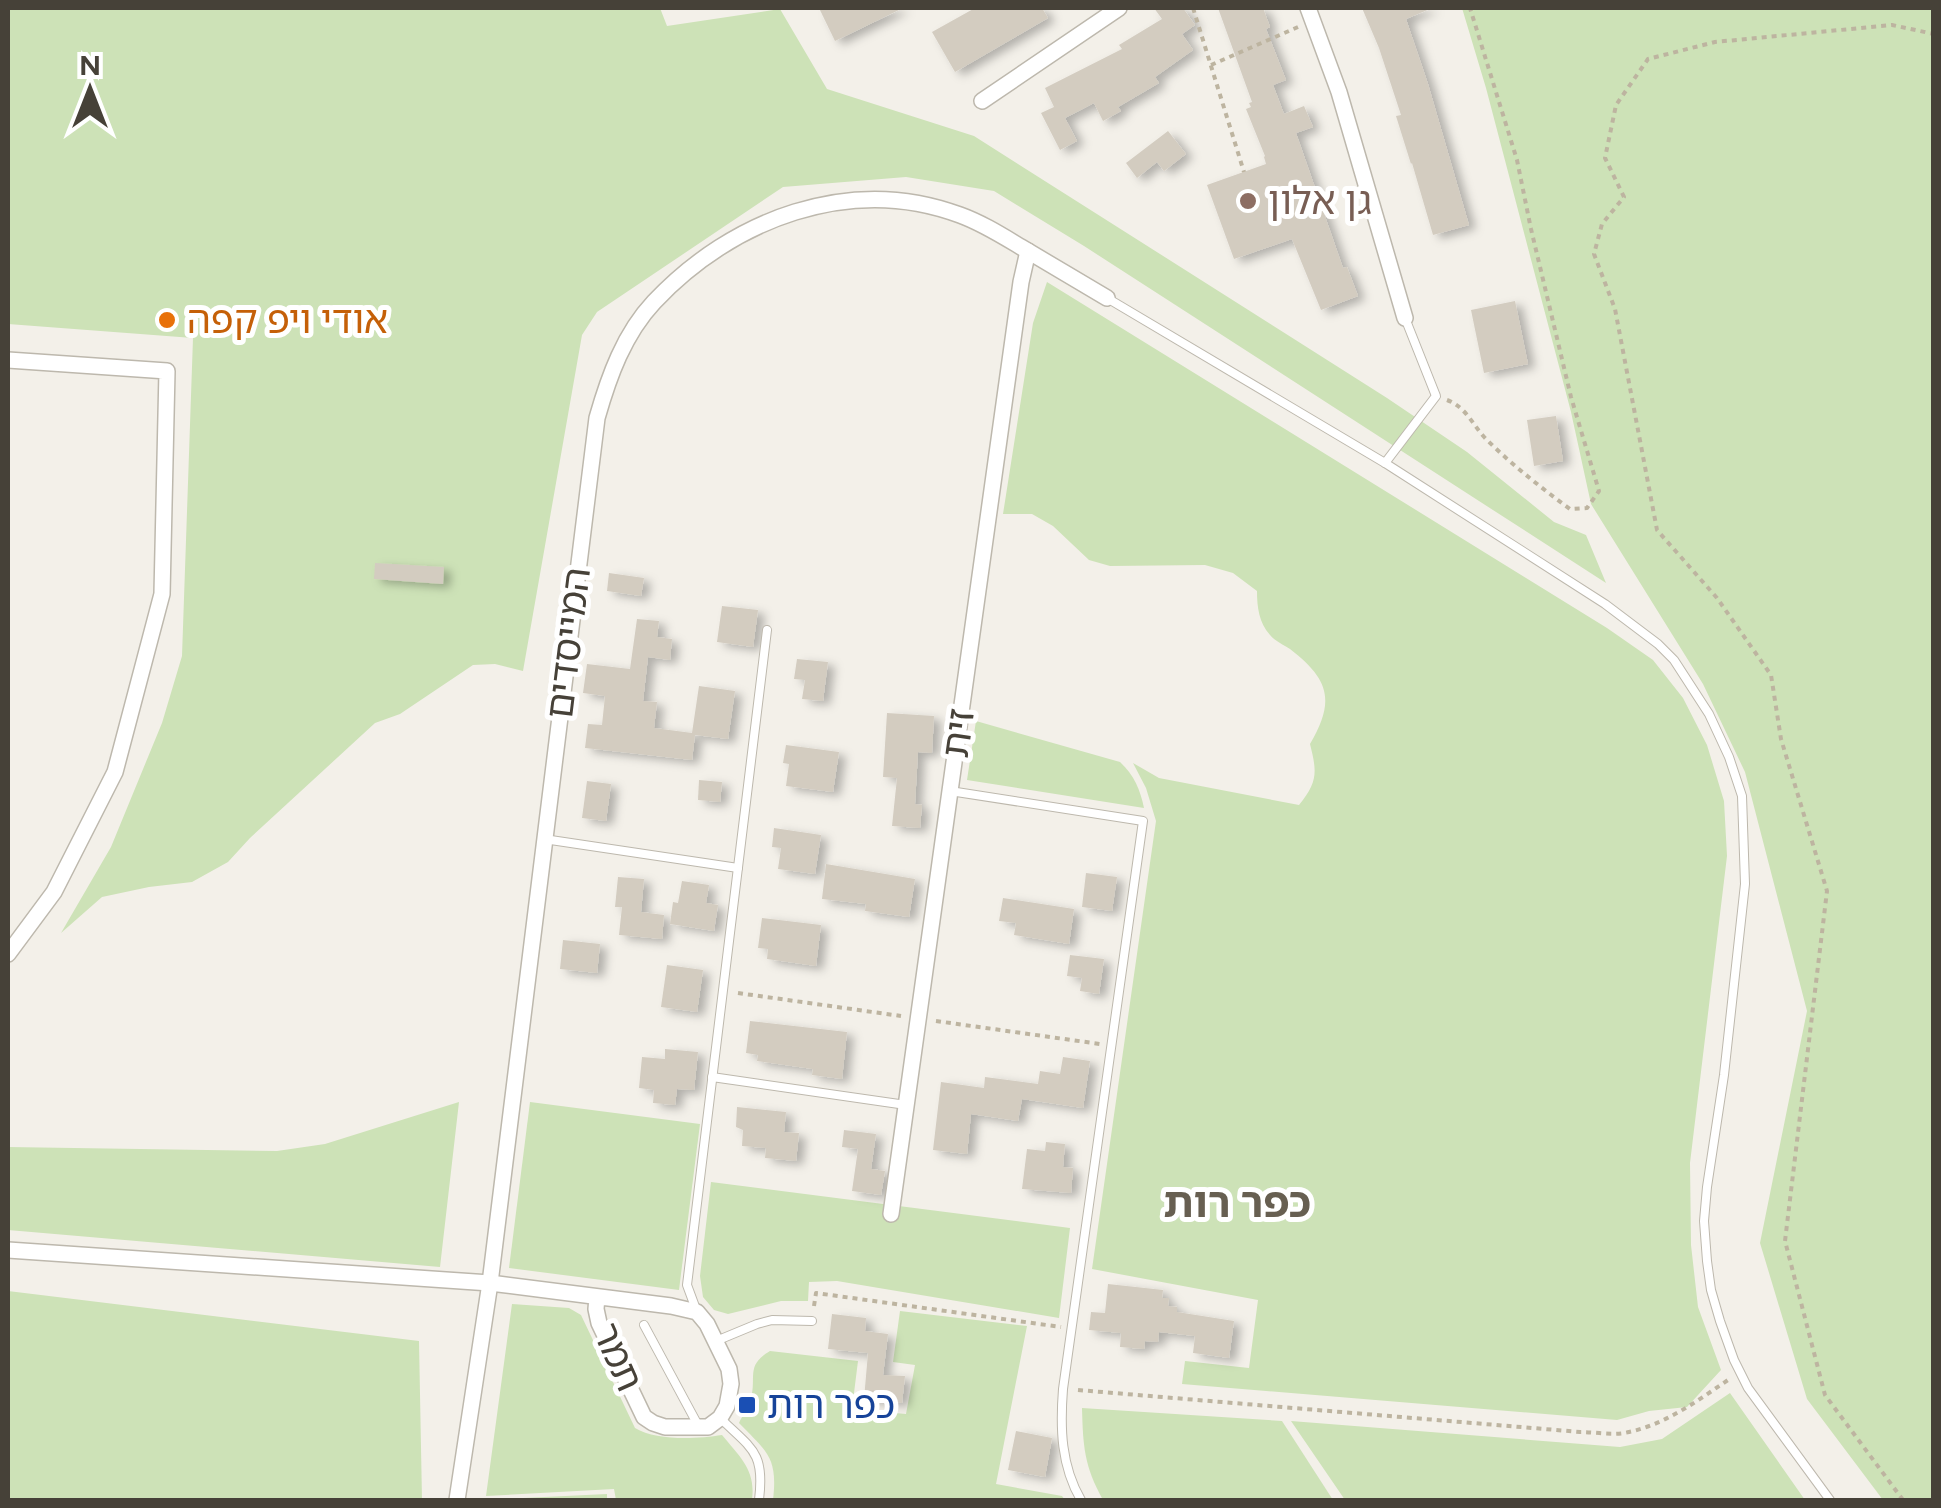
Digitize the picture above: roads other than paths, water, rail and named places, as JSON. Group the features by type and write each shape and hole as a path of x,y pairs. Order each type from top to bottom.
{"street":[{"path":"982,100 1119,8"},
{"path":"1310,14 1338,92 1404,318"},
{"name":"המייסדים","path":"458,1500 490,1284 597,418 611,371 653,303 687,272 745,230 802,209 861,199 895,201 958,214 984,225 1107,298"},
{"name":"זית","path":"891,1214 1028,251"},
{"path":"8,360 167,371 162,594 114,772 54,892 8,954"},
{"name":"תמר","path":"8,1250 490,1284 697,1312"},
{"name":"תמר","path":"598,1297 599,1323 644,1417 665,1427 699,1427"},
{"path":"697,1312 716,1341 729,1369 731,1384 720,1418 708,1427 699,1427"}],"lane":[{"path":"1107,298 1385,463 1604,604 1674,660 1709,714 1742,796 1745,884 1704,1221 1706,1260 1720,1321 1748,1388 1830,1500"},
{"path":"1385,463 1436,396 1404,318"},
{"path":"697,1312 687,1285 767,630"},
{"path":"950,790 1144,822 1063,1389 1060,1423 1065,1458 1081,1500"},
{"path":"544,839 738,868"},
{"path":"712,1077 906,1105"},
{"path":"716,1341 772,1320 812,1321"},
{"path":"644,1324 699,1427"},
{"path":"720,1418 758,1456 762,1479 759,1500"}],"place":[{"name":"גן אלון","path":"1248,201"},
{"name":"אודי ויפ קפה","path":"167,320"},
{"name":"כפר רות","path":"747,1405"}],"district":[{"name":"כפר רות","path":"1237,1202"}]}
